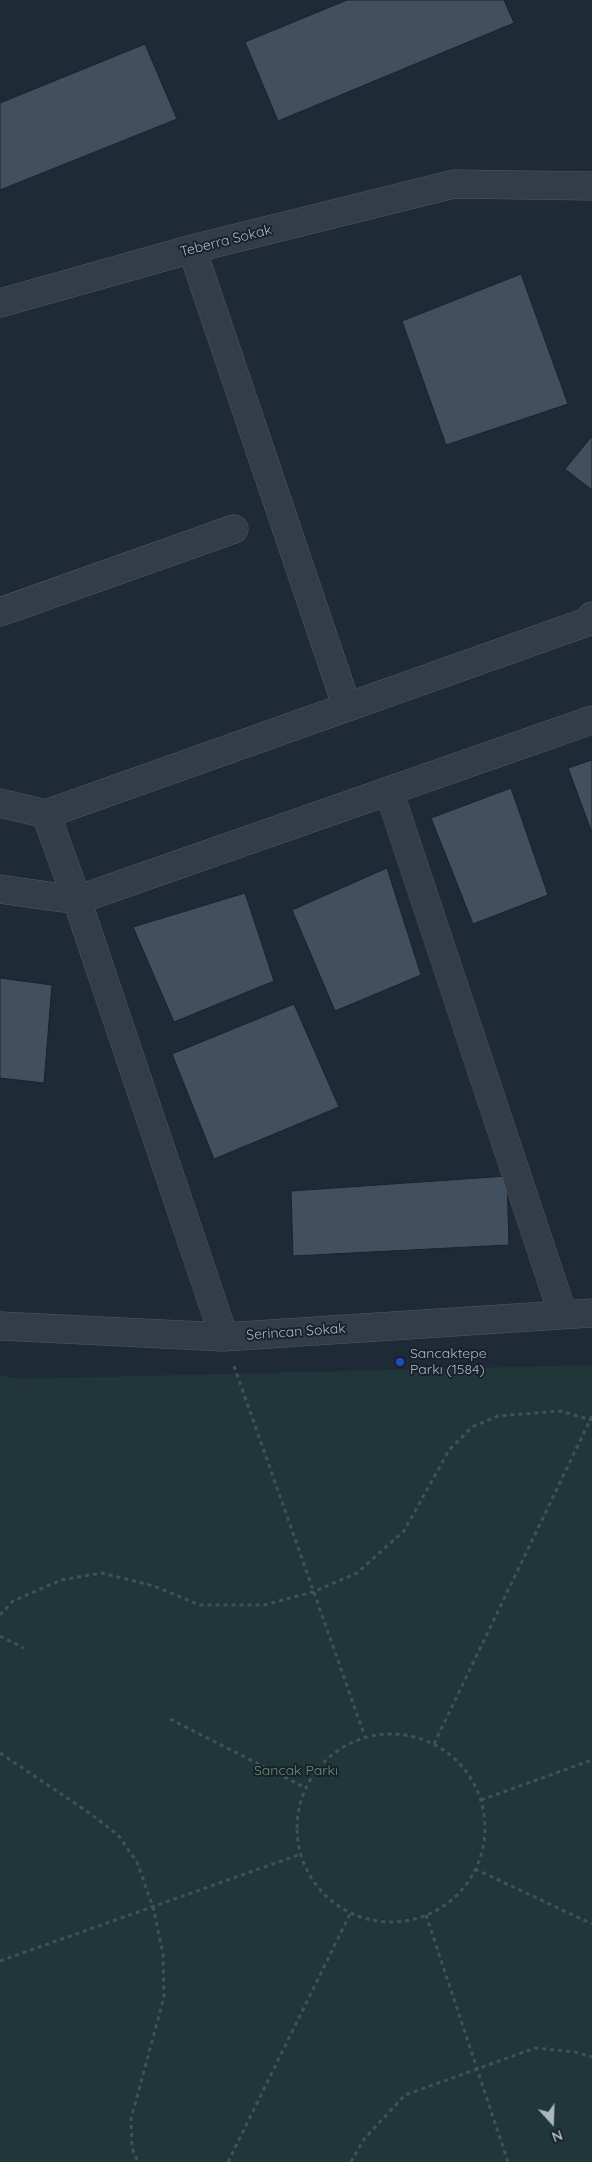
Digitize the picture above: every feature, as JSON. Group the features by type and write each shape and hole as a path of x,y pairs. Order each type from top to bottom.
{"street":[{"name":"Teberra Sokak","path":"0,303 192,249 454,184 592,186"},
{"path":"192,249 348,707"},
{"path":"0,612 234,529"},
{"path":"0,804 46,814 587,622 592,616"},
{"path":"0,890 77,900 592,720"},
{"path":"389,791 563,1315"},
{"path":"46,814 77,900 224,1337"},
{"name":"Serincan Sokak","path":"0,1326 224,1337 592,1313"}],"path":[{"path":"224,1337 365,1738"},
{"path":"0,1615 12,1601 61,1580 102,1573 154,1586 200,1606 264,1605 313,1592 357,1573 404,1531 449,1450 472,1427 498,1416 560,1411 592,1419 434,1744"},
{"path":"0,1636 24,1648"},
{"path":"170,1719 306,1788"},
{"path":"382,1733 412,1735 440,1746 463,1766 479,1792 486,1823 482,1856 475,1870 467,1885 444,1907 414,1920 382,1922 350,1914 324,1895 305,1869 296,1840 298,1809 308,1781 327,1757 353,1741 365,1738 382,1733"},
{"path":"0,1753 88,1812 118,1835 137,1862 153,1906 163,1954 164,1996 131,2119 132,2148 138,2162"},
{"path":"481,1800 592,1760"},
{"path":"0,1961 301,1854"},
{"path":"475,1870 592,1924"},
{"path":"228,2162 350,1914"},
{"path":"426,1915 508,2162"},
{"path":"351,2162 364,2139 405,2095 535,2048 575,2052 592,2057"}],"green space":[{"name":"Sancak Parkı","path":"592,1365 592,2162 0,2162 0,1375 18,1379"}],"building":[{"path":"347,0 504,0 514,23 278,121 245,42"},
{"path":"145,44 177,119 0,190 0,103"},
{"path":"521,274 568,404 446,445 402,321"},
{"path":"592,436 592,490 565,469"},
{"path":"592,760 592,833 568,768"},
{"path":"511,788 548,895 473,924 431,818"},
{"path":"387,868 421,975 335,1011 292,910"},
{"path":"245,893 274,981 174,1022 133,927"},
{"path":"0,978 52,985 44,1083 0,1078"},
{"path":"294,1004 339,1107 214,1159 172,1054"},
{"path":"507,1176 509,1245 293,1256 291,1191"}],"place":[{"name":"Sancaktepe Parkı (1584)","path":"400,1362"}]}
